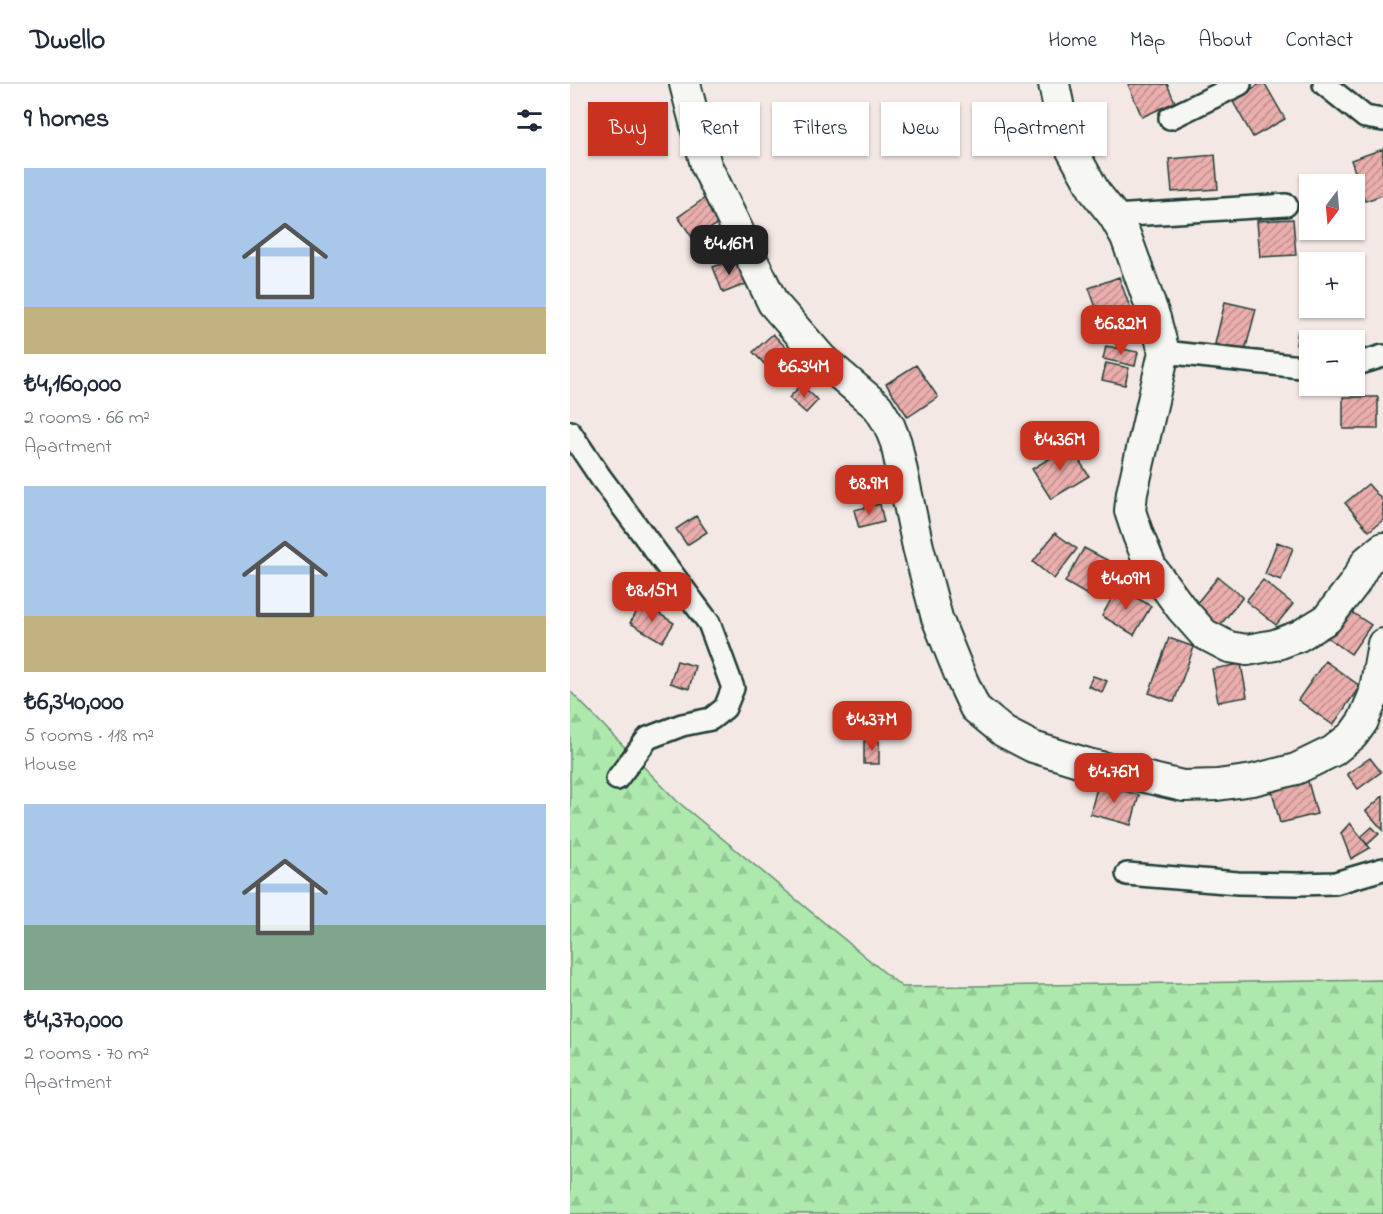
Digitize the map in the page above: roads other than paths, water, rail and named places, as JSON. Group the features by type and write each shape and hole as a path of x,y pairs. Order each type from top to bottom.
{"street":[{"path":"685,84 706,165 773,303 822,359 878,407 889,425 896,443 918,547 941,628 975,708 1004,732 1033,747 1088,764 1183,786 1217,785 1253,780 1296,769 1332,751 1353,735 1363,721 1374,695 1383,644"},
{"path":"1054,84 1065,138 1095,192 1114,216 1126,237 1155,318 1164,352 1132,493 1130,511 1151,567 1181,608 1204,634 1229,647 1247,650 1275,645 1299,636 1327,619 1354,584 1367,561 1383,548"},
{"path":"1170,118 1240,84"},
{"path":"1324,84 1365,117 1383,120"},
{"path":"1114,216 1286,205"},
{"path":"1164,352 1299,367"},
{"path":"1365,362 1383,356"},
{"path":"570,432 601,478 709,623 733,688 725,708 711,719 682,725 648,738 617,779"},
{"path":"1127,874 1238,883 1298,884 1335,883 1383,869"}]}
